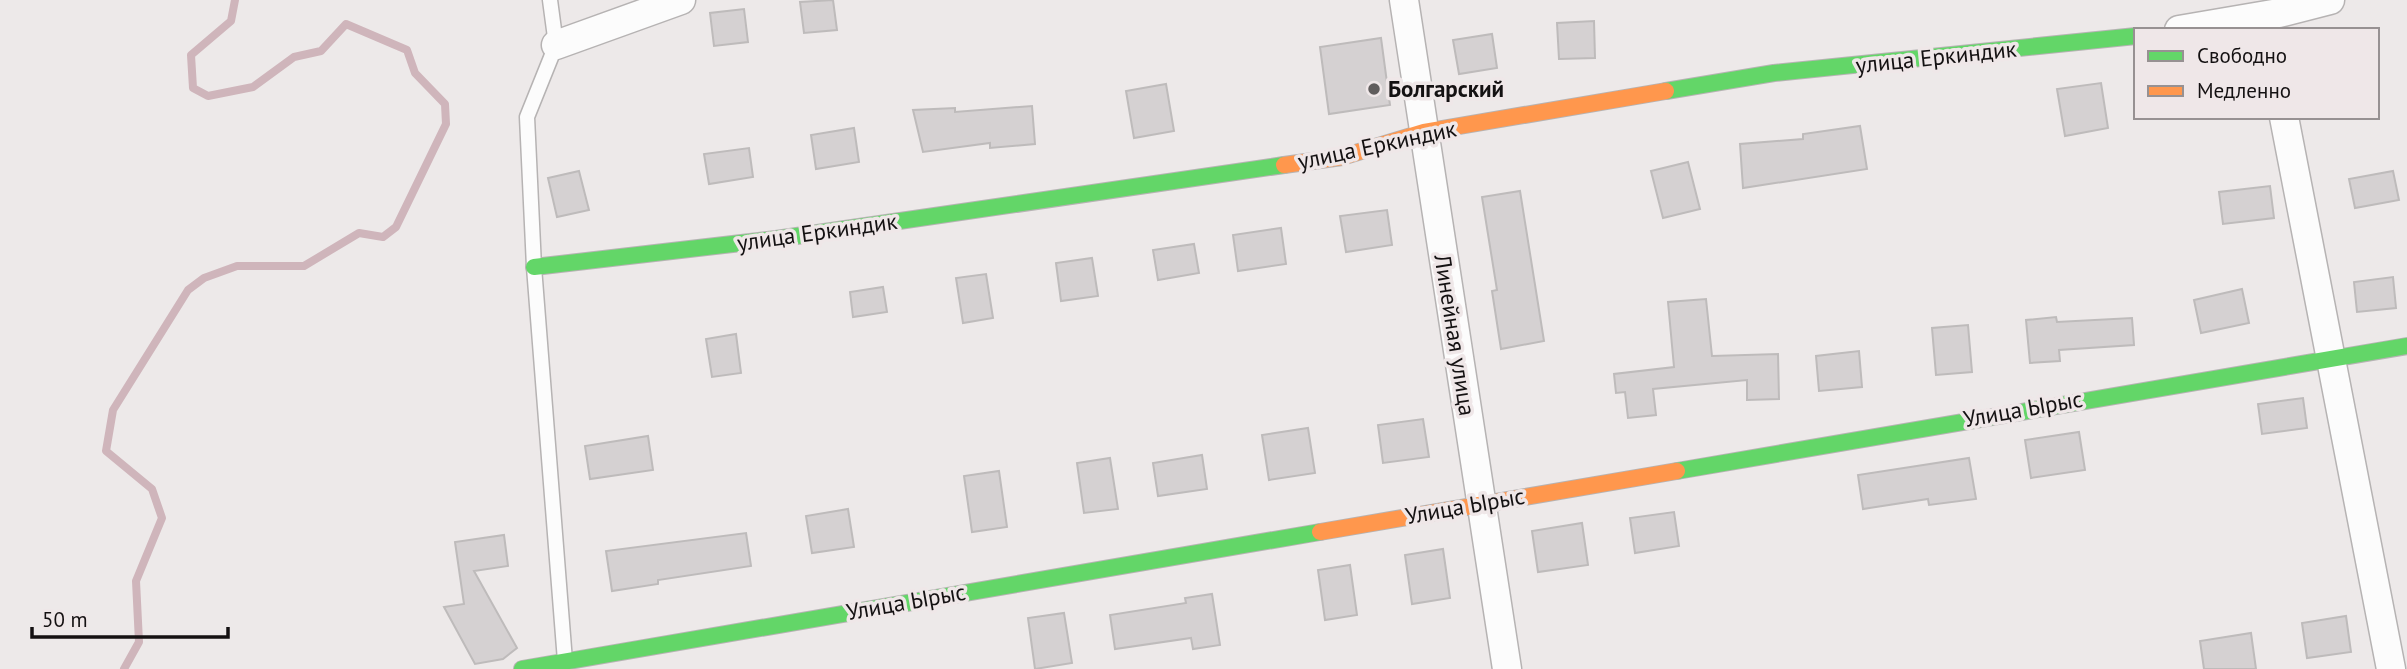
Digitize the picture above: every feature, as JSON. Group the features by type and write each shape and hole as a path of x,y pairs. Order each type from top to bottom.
{"street":[{"path":"556,45 681,0"},
{"name":"Линейная улица","path":"1404,0 1507,669"},
{"path":"2190,28 2330,0"},
{"name":"улица Еркиндик","path":"534,267 776,239 1342,157 1424,132 1774,73 2134,36"},
{"path":"2284,119 2391,669"},
{"name":"Улица Ырыс","path":"522,669 565,665 1481,503 2407,346"}],"lane":[{"path":"550,0 556,45 527,117 534,267 565,665"}],"building":[{"path":"833,0 837,30 804,33 800,2"},
{"path":"744,9 748,42 714,46 710,13"},
{"path":"1594,21 1595,58 1559,59 1557,23"},
{"path":"1492,34 1497,68 1459,74 1453,40"},
{"path":"1381,38 1390,105 1329,114 1320,47"},
{"path":"2101,83 2108,128 2065,136 2057,89"},
{"path":"1166,84 1174,131 1134,138 1126,91"},
{"path":"1032,106 1035,144 990,148 990,143 923,152 913,110 955,108 955,112"},
{"path":"1860,126 1867,169 1743,188 1740,144 1803,139 1803,134"},
{"path":"854,128 859,162 816,169 811,135"},
{"path":"749,148 753,177 709,184 704,154"},
{"path":"1688,162 1700,209 1663,218 1651,171"},
{"path":"579,171 589,210 557,217 548,178"},
{"path":"2393,171 2399,200 2355,208 2349,179"},
{"path":"2270,186 2274,218 2223,224 2219,192"},
{"path":"1520,191 1544,341 1501,349 1492,291 1497,290 1482,197"},
{"path":"1387,210 1392,245 1346,252 1340,216"},
{"path":"1281,228 1286,264 1238,271 1233,235"},
{"path":"1194,244 1199,273 1158,280 1153,250"},
{"path":"1092,258 1098,296 1061,301 1056,263"},
{"path":"986,274 993,318 963,323 956,278"},
{"path":"2393,277 2396,308 2357,312 2354,282"},
{"path":"883,287 887,312 853,317 850,292"},
{"path":"2242,289 2249,323 2201,333 2194,300"},
{"path":"1706,299 1712,356 1778,354 1779,399 1747,400 1747,380 1653,389 1656,415 1628,418 1625,392 1616,393 1614,374 1674,367 1668,302"},
{"path":"2056,317 2057,322 2132,318 2134,345 2059,350 2060,361 2030,363 2026,320"},
{"path":"1968,325 1972,372 1936,375 1932,328"},
{"path":"736,334 741,373 712,377 706,339"},
{"path":"1859,351 1862,387 1819,391 1816,356"},
{"path":"2303,398 2307,428 2262,434 2258,404"},
{"path":"1423,419 1429,457 1383,463 1378,425"},
{"path":"1308,428 1315,473 1269,480 1262,435"},
{"path":"2079,432 2085,470 2031,478 2025,440"},
{"path":"648,436 653,470 590,479 585,446"},
{"path":"1202,455 1207,489 1158,496 1153,463"},
{"path":"1110,458 1118,509 1084,513 1077,463"},
{"path":"1969,458 1976,499 1929,505 1928,499 1863,509 1858,475"},
{"path":"999,471 1007,527 972,532 964,476"},
{"path":"848,509 854,547 812,553 806,516"},
{"path":"1674,512 1679,546 1635,553 1630,518"},
{"path":"1582,523 1588,565 1538,572 1532,531"},
{"path":"746,533 751,566 658,580 658,584 612,591 606,551"},
{"path":"504,535 508,566 474,571 517,648 503,659 475,664 444,607 464,604 455,542"},
{"path":"1443,549 1450,598 1412,604 1405,555"},
{"path":"1350,565 1357,615 1325,620 1318,570"},
{"path":"1212,594 1220,645 1193,649 1191,638 1115,649 1110,615 1186,603 1185,598"},
{"path":"1064,613 1072,663 1035,669 1028,618"},
{"path":"2346,616 2351,652 2307,658 2302,623"},
{"path":"2251,633 2256,669 2204,669 2200,641"}],"waterway":[{"path":"124,669 139,642 136,581 162,518 152,489 106,451 113,410 188,290 204,278 237,266 304,266 359,233 383,237 396,227 446,124 445,104 415,73 407,50 346,24 321,51 294,57 253,87 208,96 193,88 191,55 231,21 235,0"}],"traffic: fast":[{"path":"1666,91 1774,73 2134,36"},
{"path":"534,267 776,239 1284,165"},
{"path":"1677,471 2407,346"},
{"path":"522,669 1320,532"}],"traffic: slow":[{"path":"1284,165 1342,157 1424,132 1666,91"},
{"path":"1320,532 1677,471"}],"place":[{"name":"Болгарский","path":"1374,89"}]}
